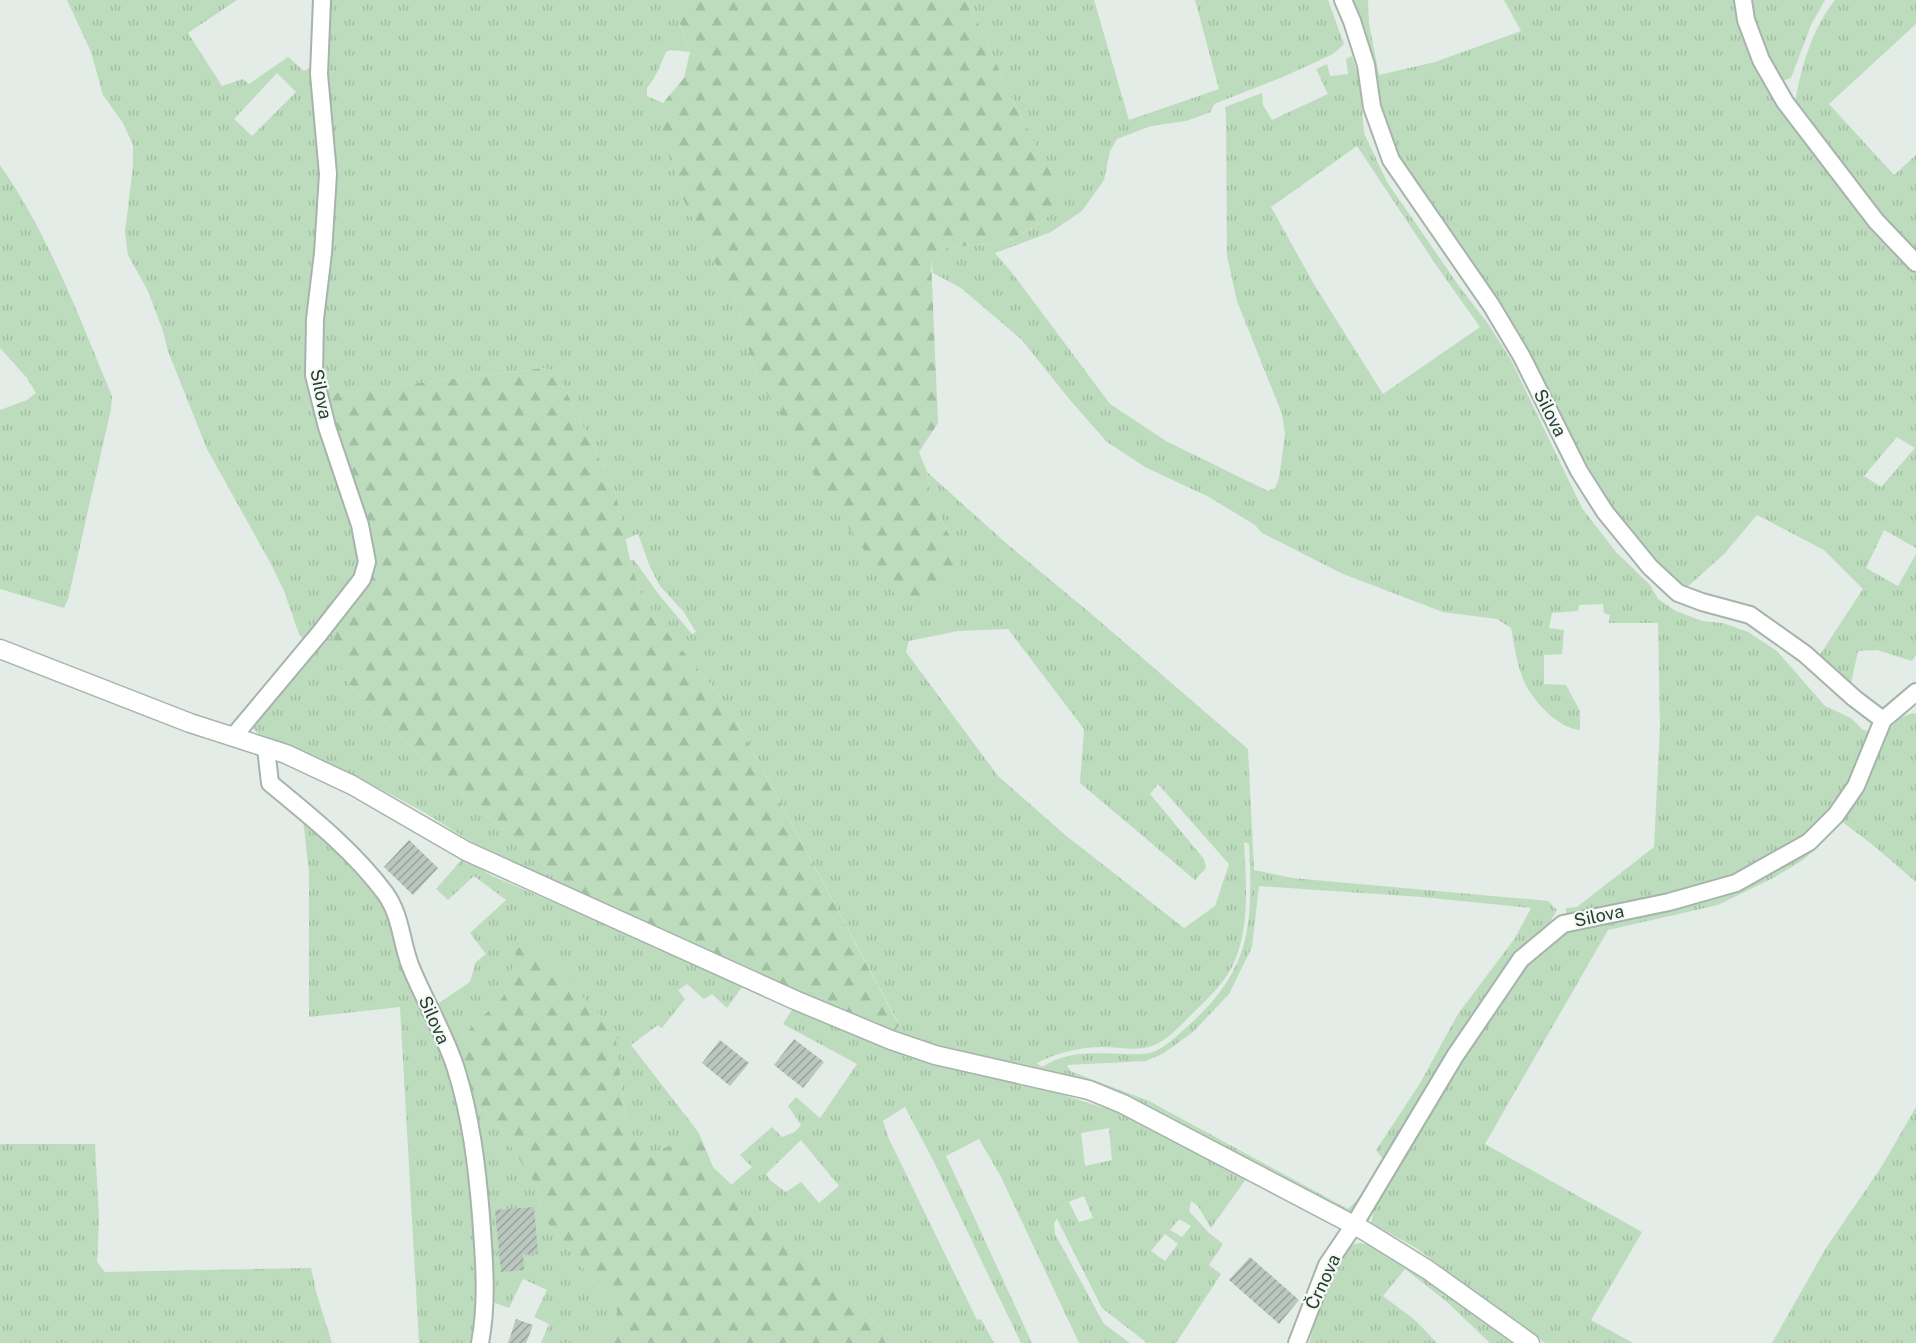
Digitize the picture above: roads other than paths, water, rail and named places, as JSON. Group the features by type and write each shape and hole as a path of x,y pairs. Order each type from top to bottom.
{"street":[{"name":"Silova","path":"233,737 362,579 367,562 360,525 327,426 314,375 315,319 323,253 327,174 319,74 322,0"},
{"name":"Silova","path":"1342,0 1352,21 1366,65 1372,107 1391,160 1491,305 1522,357 1579,471 1605,512 1650,567 1678,593 1750,615 1805,654 1854,698 1883,720"},
{"path":"1743,0 1746,20 1761,60 1785,102 1876,221 1916,263"},
{"path":"0,649 190,723 286,754 352,785 466,851 795,1000 891,1040 935,1055 1089,1090 1123,1104 1354,1225 1428,1270 1530,1343"},
{"name":"Silova","path":"1354,1225 1455,1056 1521,959 1563,924 1669,902 1736,883 1809,842 1836,814 1856,786 1883,720 1916,692"},
{"name":"Silova","path":"266,748 270,783 346,849 385,894 399,919 410,963 456,1067 472,1129 480,1206 485,1270 484,1323 480,1343"},
{"name":"Črnova","path":"1297,1343 1327,1265 1354,1225"}]}
